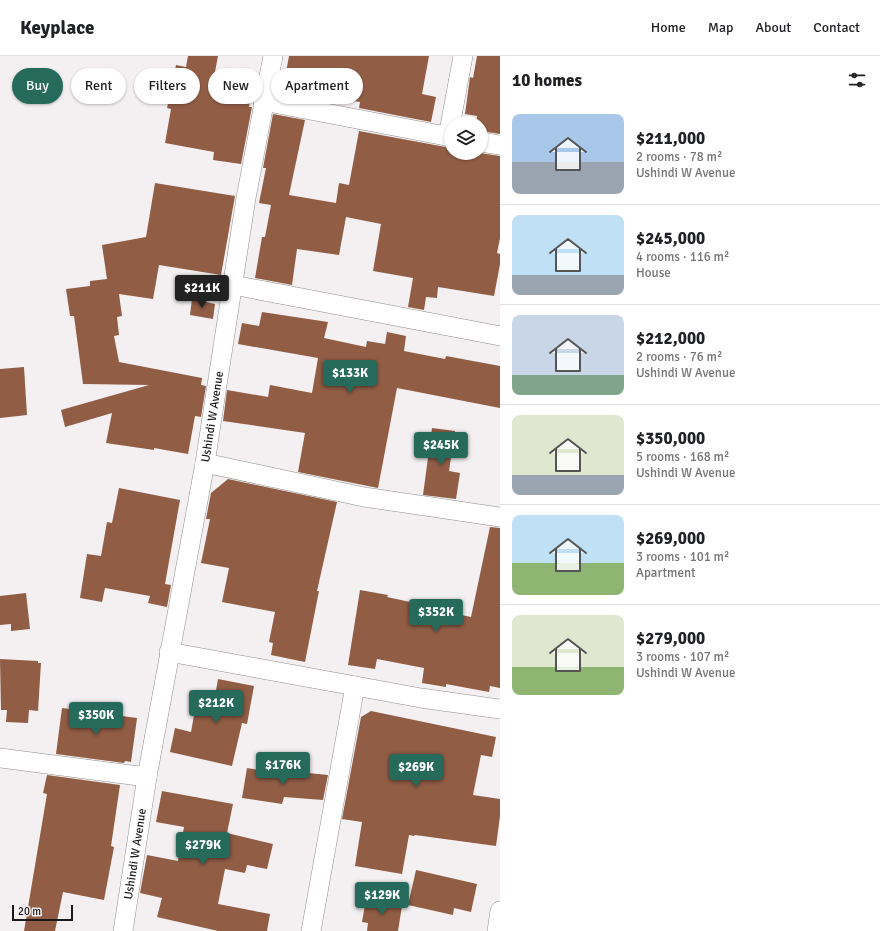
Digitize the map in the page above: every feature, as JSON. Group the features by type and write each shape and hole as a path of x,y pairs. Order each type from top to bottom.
{"street":[{"name":"Ushindi W Avenue","path":"263,101 273,56"},
{"path":"453,116 463,56"},
{"path":"263,101 444,136"},
{"name":"Ushindi W Avenue","path":"123,931 147,777 205,463 246,198 262,104"},
{"path":"488,143 500,145"},
{"path":"233,285 500,336"},
{"path":"205,463 364,497 500,517"},
{"path":"169,652 355,686 500,709"},
{"path":"310,931 355,686"},
{"path":"0,758 147,777"},
{"path":"497,931 500,911"}],"building":[{"path":"188,56 218,56 216,68 208,68 208,104 250,104 249,107 252,107 241,164 213,160 214,152 165,143 171,109 167,108 168,104 200,104 200,68 175,68 176,65 186,67"},
{"path":"289,56 429,56 422,94 436,97 431,122 359,108 360,104 363,104 363,68 287,68"},
{"path":"477,56 500,56 500,134 488,132 488,116 465,114 470,77 473,78"},
{"path":"273,114 305,120 289,195 336,203 339,183 349,185 359,131 444,147 444,160 488,160 488,154 500,156 500,238 497,253 500,254 500,264 494,296 438,287 437,298 426,297 424,310 408,307 413,278 373,271 381,224 346,217 339,255 297,249 292,285 255,278 262,237 265,237 271,205 259,203 266,168 263,168"},
{"path":"155,183 235,196 221,275 159,265 153,299 119,294 122,316 117,317 119,335 114,336 119,362 202,378 201,385 206,386 201,417 195,416 188,454 154,448 154,450 106,443 112,413 65,427 61,410 149,385 83,384 74,316 70,316 66,289 90,286 90,281 107,279 102,245 146,237"},
{"path":"192,299 215,304 213,319 190,315"},
{"path":"262,312 328,322 324,338 366,347 367,341 385,344 387,332 406,336 404,351 445,359 446,356 500,366 500,408 397,388 378,488 298,472 305,433 223,421 227,390 268,397 270,385 312,393 318,358 238,344 242,323 259,326"},
{"path":"24,367 27,415 0,418 0,369"},
{"path":"432,428 455,431 449,471 460,473 456,499 423,495"},
{"path":"228,479 337,502 317,591 319,591 305,662 271,655 273,643 269,642 275,612 222,602 229,568 201,563 210,519 206,519 211,493"},
{"path":"119,488 180,500 165,584 171,585 167,607 148,603 150,596 105,588 102,602 80,598 87,554 101,556 107,522 112,523"},
{"path":"490,527 500,528 500,688 490,686 489,692 446,684 446,687 422,683 424,668 377,659 375,669 348,665 360,590 388,595 387,597 429,606 428,608 471,617"},
{"path":"26,593 30,629 11,631 11,624 0,625 0,596"},
{"path":"0,659 38,661 38,663 41,663 38,711 29,710 28,723 6,722 7,710 1,710"},
{"path":"218,679 254,686 247,724 242,723 232,766 170,752 175,728 191,732 198,693 215,696"},
{"path":"62,708 137,718 131,762 125,761 124,763 56,754"},
{"path":"371,711 496,737 492,757 481,755 473,795 500,799 500,816 496,846 409,835 402,874 355,866 362,822 342,819 361,717"},
{"path":"247,768 298,777 298,772 328,775 323,800 284,797 282,804 242,798"},
{"path":"47,775 120,785 111,846 114,847 104,900 63,892 55,931 24,931 47,794 43,793"},
{"path":"162,791 233,804 227,833 273,844 267,869 247,865 245,873 225,869 218,904 270,914 267,931 218,931 157,917 162,898 140,893 147,855 178,861 184,827 156,822"},
{"path":"416,870 477,884 471,912 454,908 453,915 408,905"},
{"path":"366,899 402,906 398,931 367,931 368,923 362,922"}]}
